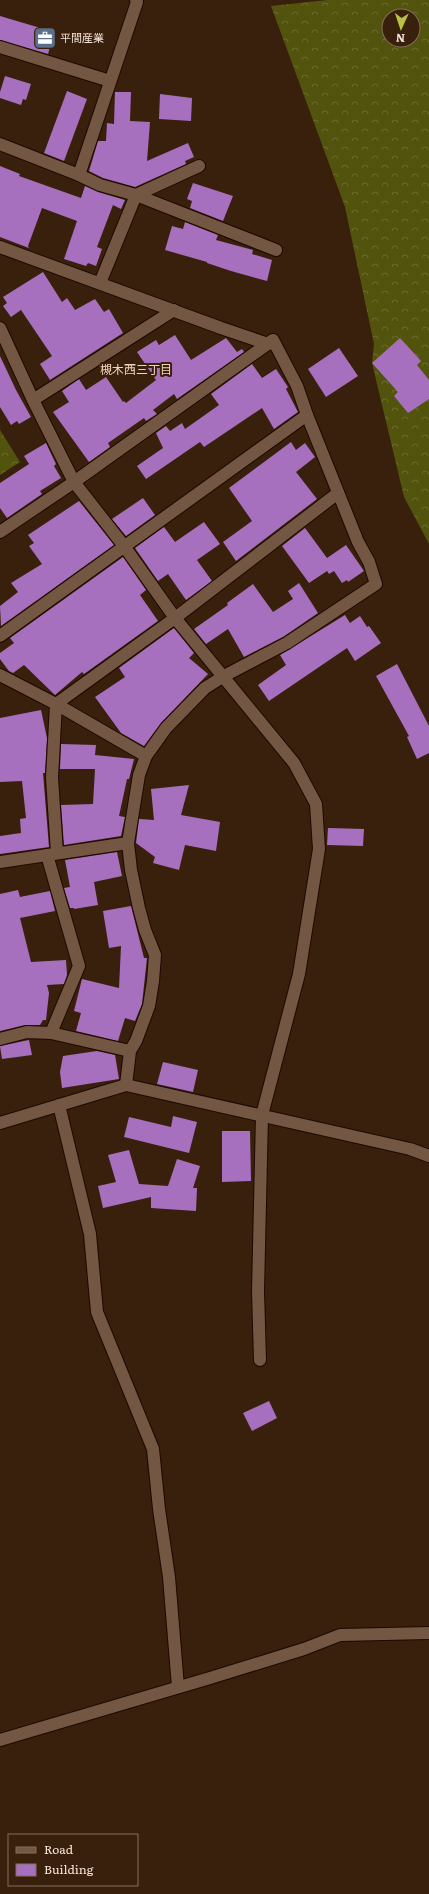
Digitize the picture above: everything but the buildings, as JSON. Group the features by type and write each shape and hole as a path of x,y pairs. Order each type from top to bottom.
{"street":[{"path":"79,175 137,2 136,0"},
{"path":"0,47 110,81"},
{"path":"0,144 79,175 100,185 136,195 276,250"},
{"path":"100,283 136,195 199,166"},
{"path":"0,246 268,344"},
{"path":"33,400 174,310"},
{"path":"0,328 33,400 74,482 124,546 175,618 294,763 316,804 319,849 299,974 262,1115 258,1291 260,1360"},
{"path":"0,532 74,482 273,340 297,386 307,415 358,542 370,562 376,584 287,643 224,676 205,688 166,728 146,756 139,775 128,843 131,870 139,908 145,930 155,955 149,1006 136,1041 130,1051 126,1085"},
{"path":"0,636 307,415"},
{"path":"56,704 175,618 338,493"},
{"path":"0,675 56,704 146,756"},
{"path":"52,1033 79,966 52,854 52,778 56,704"},
{"path":"0,862 128,843"},
{"path":"0,1039 27,1032 52,1033 130,1051"},
{"path":"0,1123 126,1085 410,1149 429,1156"},
{"path":"59,1105 90,1234 97,1312 153,1449 159,1509 169,1577 178,1687"},
{"path":"0,1740 304,1649 340,1635 429,1633"}],"green space":[{"path":"327,0 429,0 429,544 404,497 372,363 374,344 345,207 271,6"},
{"path":"0,430 20,462 0,475"}],"place":[{"name":"平間産業","path":"45,38"}],"district":[{"name":"槻木西三丁目","path":"136,370"}]}
